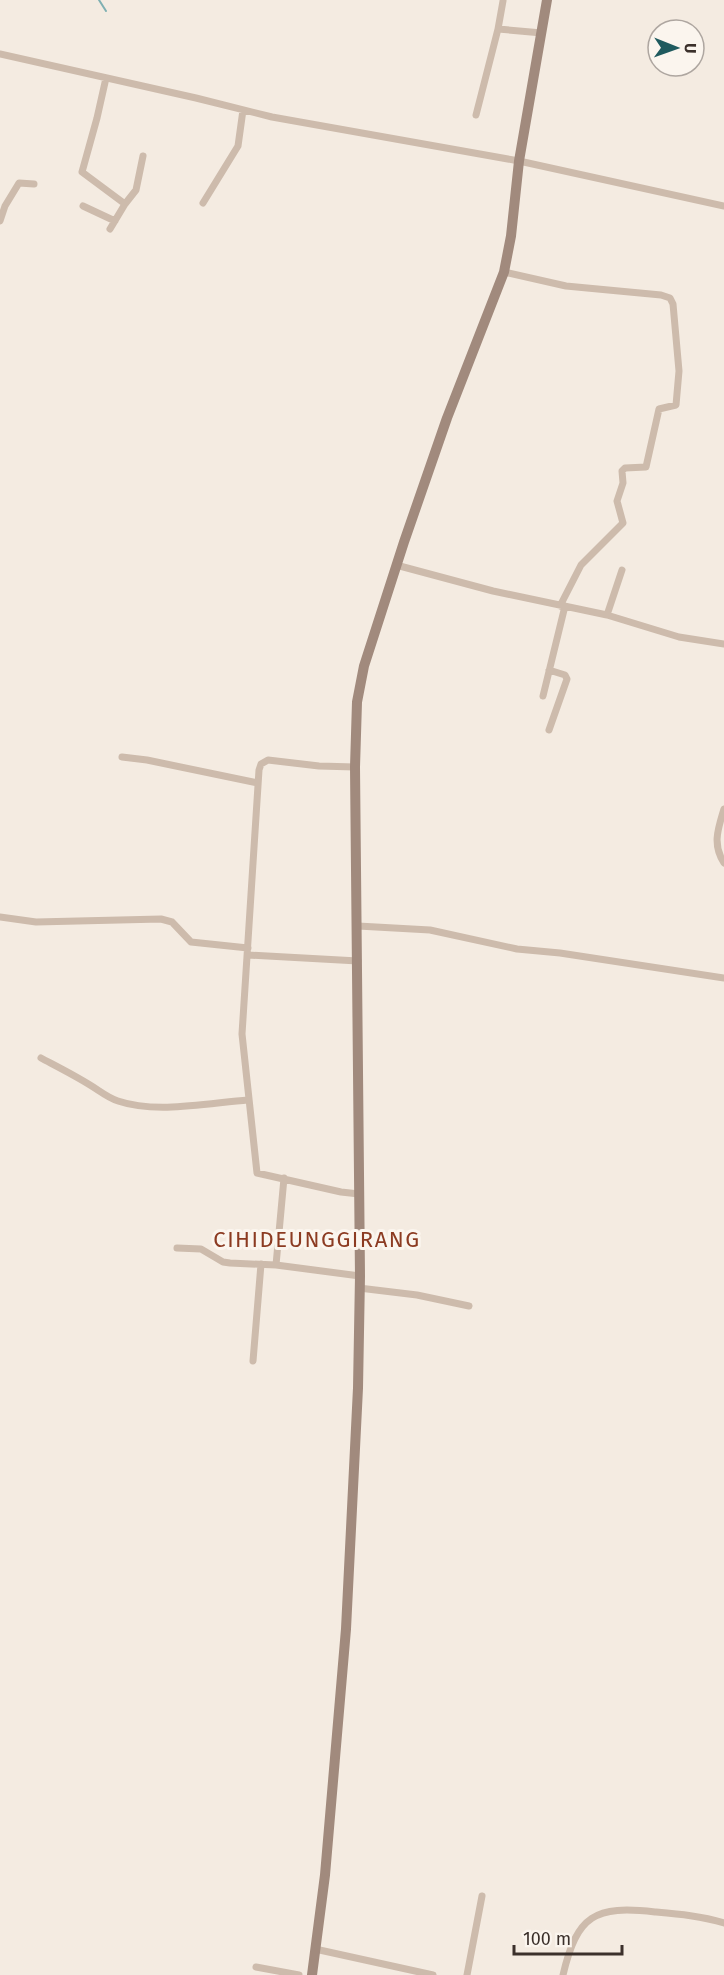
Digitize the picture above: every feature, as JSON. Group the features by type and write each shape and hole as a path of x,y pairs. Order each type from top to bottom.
{"main road":[{"path":"312,1975 325,1875 346,1629 358,1393 360,1276 355,767 359,686 396,565 447,418 504,272 511,236 519,160 547,0"}],"street":[{"path":"476,115 498,29 502,1"},
{"path":"498,29 542,33"},
{"path":"0,54 243,110 334,129 519,160 724,206"},
{"path":"106,78 98,118 82,172 125,204"},
{"path":"203,203 238,146 243,110"},
{"path":"110,229 136,190 143,156"},
{"path":"0,221 5,206 19,183 34,184"},
{"path":"83,206 115,221"},
{"path":"504,272 566,286 661,295 670,298 673,304 679,371 676,405 659,409 646,467 623,469 623,483 617,501 623,523 581,565 563,606 543,696"},
{"path":"396,565 493,591 608,615 679,638 724,644"},
{"path":"608,615 621,570"},
{"path":"549,670 565,675 567,679 549,730"},
{"path":"122,757 258,783"},
{"path":"355,767 319,766 268,760 261,764 242,1034 257,1173 359,1194"},
{"path":"724,809 716,841 724,863"},
{"path":"0,917 36,922 161,919 172,922 191,942 248,951 358,961"},
{"path":"358,926 430,930 517,950 560,953 724,978"},
{"path":"41,1058 107,1096 129,1104 166,1106 248,1100"},
{"path":"276,1265 284,1178"},
{"path":"177,1248 201,1249 223,1262 276,1265 360,1276"},
{"path":"253,1360 261,1264"},
{"path":"359,1288 417,1295 469,1306"},
{"path":"467,1975 482,1896"},
{"path":"563,1975 568,1953 576,1934 586,1922 609,1910 626,1908 681,1914 724,1923"},
{"path":"315,1949 433,1975"},
{"path":"256,1967 299,1975"}],"waterway":[{"path":"99,0 106,11"}],"district":[{"name":"CIHIDEUNGGIRANG","path":"317,1239"}]}
